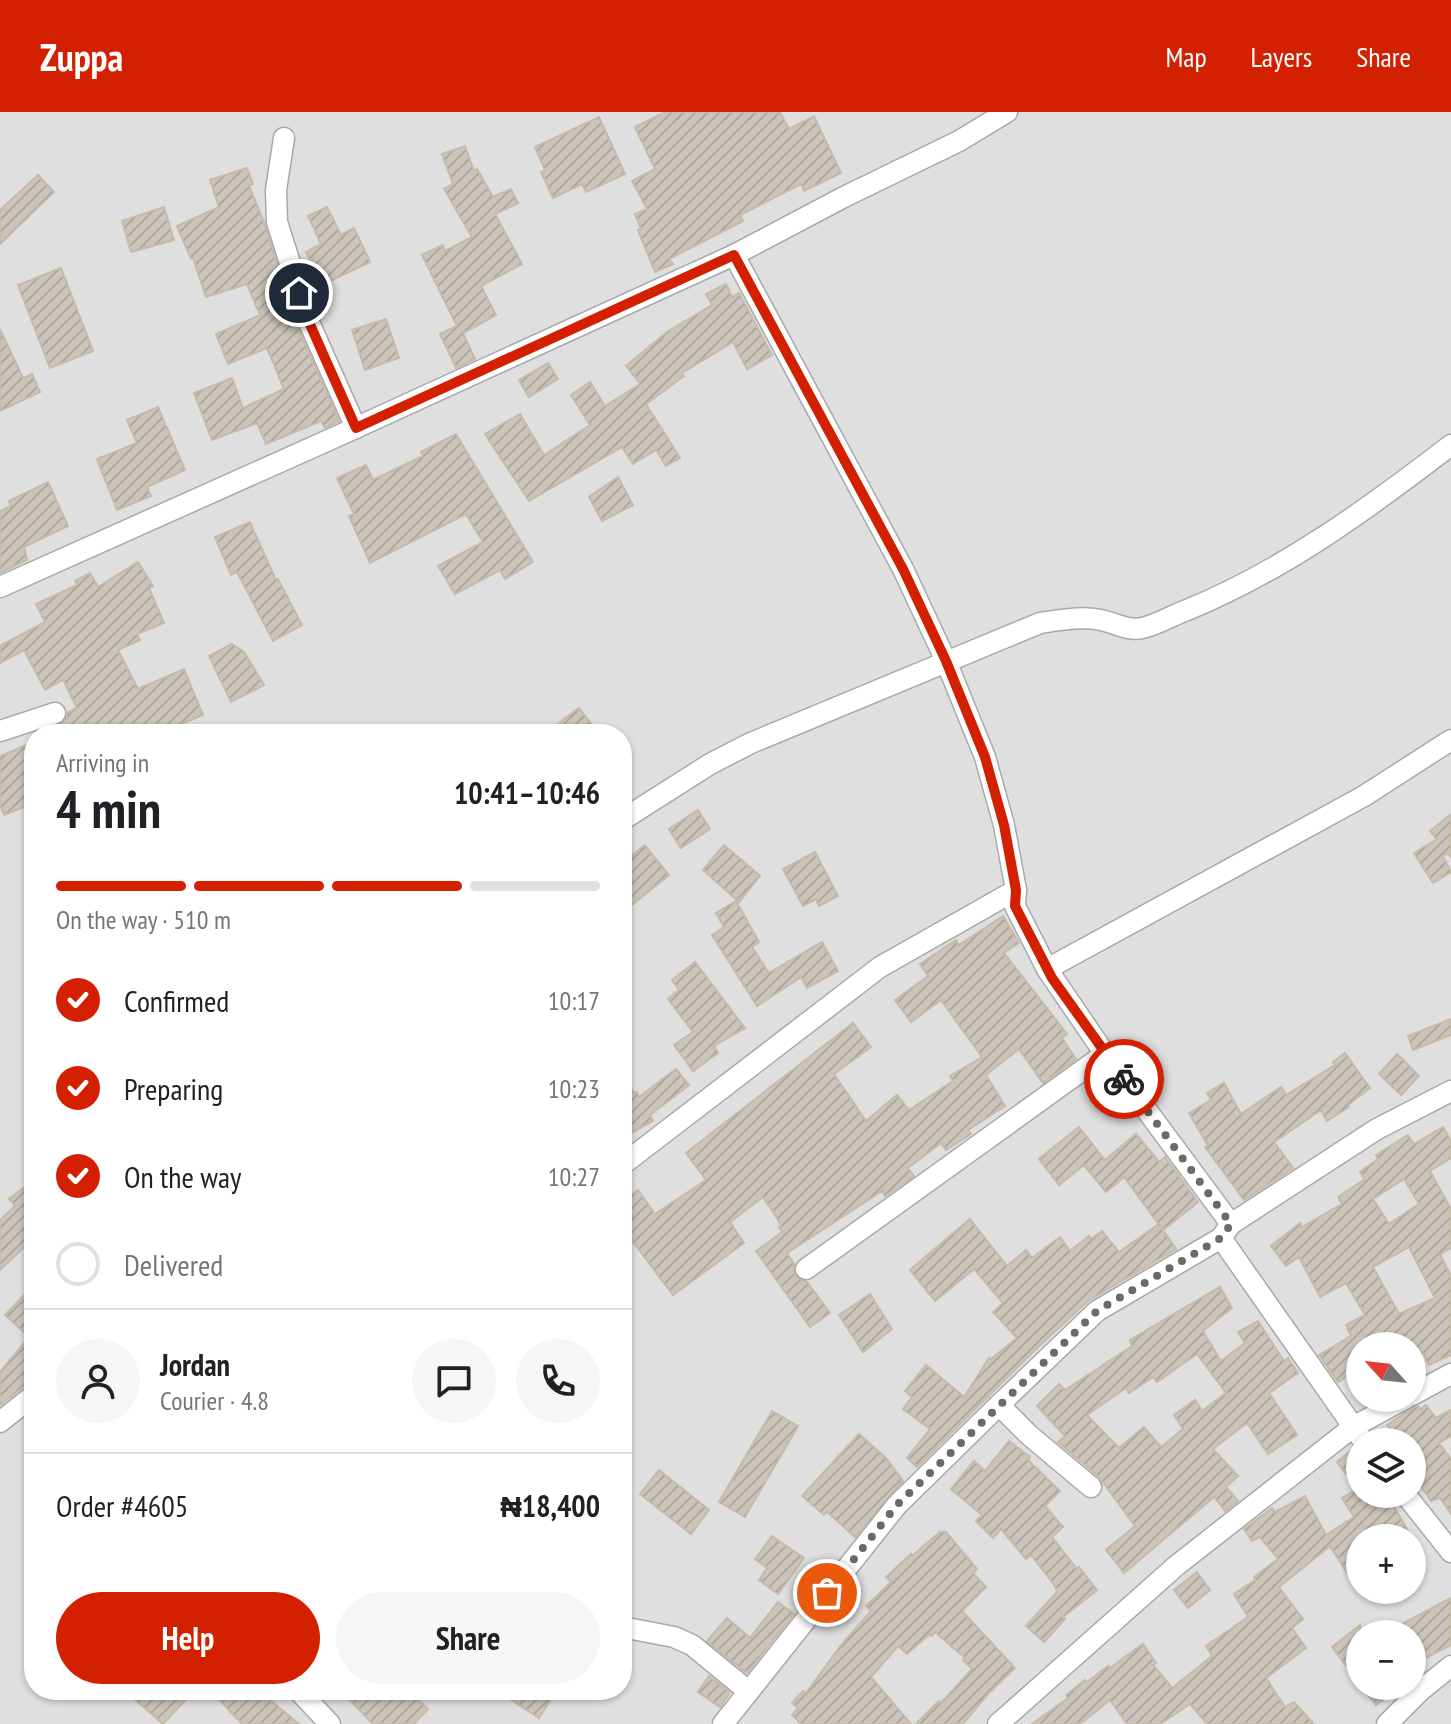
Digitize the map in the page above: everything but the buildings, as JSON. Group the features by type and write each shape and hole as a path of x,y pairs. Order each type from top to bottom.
{"street":[{"path":"0,587 734,255 959,141 1007,112"},
{"path":"284,138 276,190 277,222 308,320 356,428"},
{"path":"734,255 897,556 946,661 985,757 1004,825 1016,890 1015,906 1047,969 1226,1231 1354,1428"},
{"path":"632,814 710,764 751,743 1040,623 1069,618 1142,628 1224,595 1303,550 1451,445"},
{"path":"0,731 55,713"},
{"path":"1047,969 1364,796 1451,740"},
{"path":"632,1157 880,967 1016,890"},
{"path":"806,1269 1105,1054"},
{"path":"723,1724 897,1505 1097,1311 1226,1231 1377,1129 1451,1091"},
{"path":"1426,1387 1451,1374"},
{"path":"0,1422 24,1403"},
{"path":"999,1405 1029,1435 1091,1487"},
{"path":"1366,1428 1387,1412"},
{"path":"998,1724 1176,1566 1346,1443"},
{"path":"1416,1508 1451,1552"},
{"path":"632,1629 674,1637 692,1645 748,1691"},
{"path":"1387,1724 1451,1666"},
{"path":"307,1700 330,1724"}],"shaded area":[{"path":"0,112 1451,112 1451,1724 0,1724"}],"way so far":[{"path":"827,1593 897,1505 1097,1311 1221,1238 1231,1224 1124,1079"}],"route":[{"path":"299,293 356,428 734,255 850,467 946,661 985,757 1004,825 1016,890 1015,906 1052,978 1124,1079"}]}
